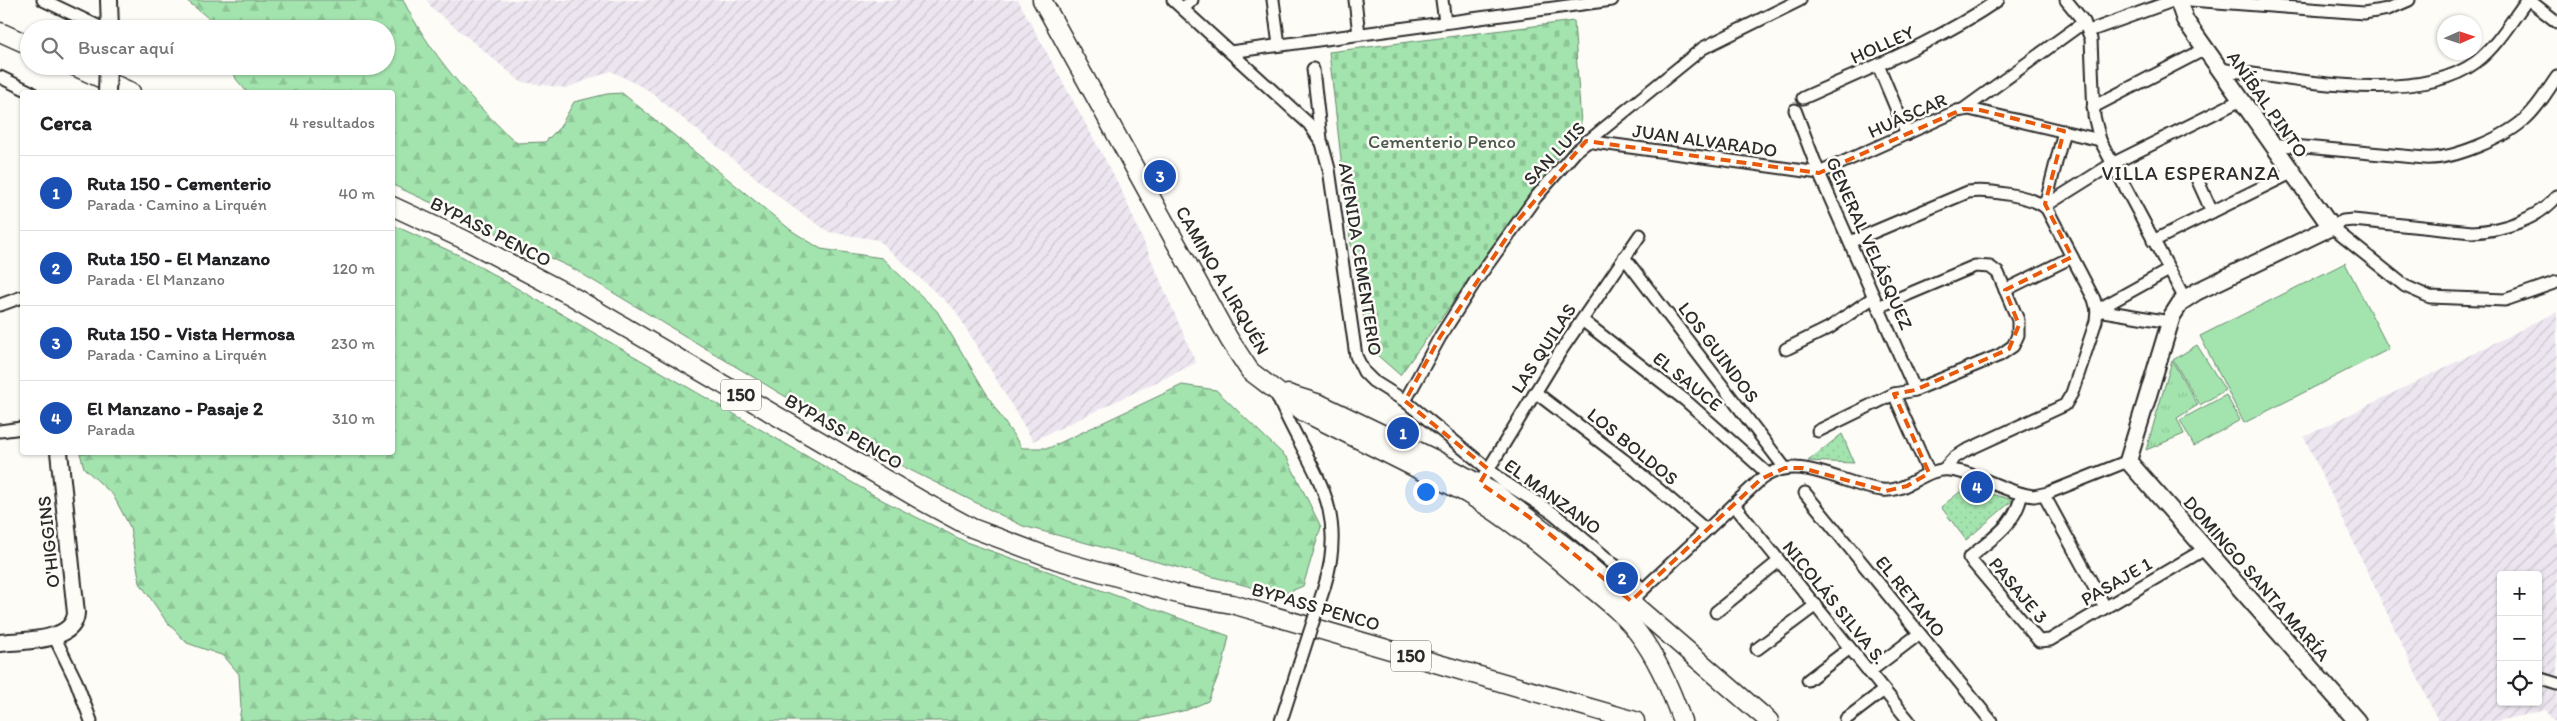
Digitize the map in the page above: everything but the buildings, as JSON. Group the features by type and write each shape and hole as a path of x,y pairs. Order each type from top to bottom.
{"main road":[{"name":"CAMINO A LIRQUÉN","path":"1042,0 1239,356 1250,370 1275,390 1324,423 1466,493 1491,508 1542,545 1614,607 1637,631 1662,673 1682,721"},
{"path":"0,32 20,41"},
{"path":"94,75 127,90"},
{"name":"BYPASS PENCO","path":"395,207 465,240 570,295 924,502 972,528 1040,554 1185,596 1221,610 1601,721"},
{"name":"CAMINO A LIRQUÉN","path":"1275,390 1320,404 1484,476 1769,721"},
{"name":"BYPASS PENCO","path":"1185,596 1232,604 1635,721"}],"street":[{"path":"43,0 85,20"},
{"path":"109,0 110,20"},
{"name":"AVENIDA CEMENTERIO","path":"1173,0 1309,124 1322,143"},
{"path":"1183,9 1192,0"},
{"path":"1274,0 1279,45"},
{"path":"1355,0 1359,34"},
{"path":"1442,0 1445,22"},
{"path":"1230,52 1445,22 1523,6 1612,0"},
{"name":"SAN LUIS","path":"1404,401 1440,337 1519,219 1559,169 1586,142 1703,48 1800,0"},
{"name":"HOLLEY","path":"1803,98 1944,34 1998,0"},
{"path":"2066,0 2086,26 2092,46 2094,107 2100,140 2185,299"},
{"path":"1963,109 2086,26 2176,0"},
{"name":"ANÍBAL PINTO","path":"2176,0 2185,20 2331,227"},
{"path":"2190,0 2364,13 2388,10 2409,0"},
{"path":"2219,69 2348,84 2397,86 2423,84 2475,63 2491,48 2528,0 2557,22"},
{"path":"2094,107 2205,49"},
{"path":"1878,65 1907,134"},
{"name":"AVENIDA CEMENTERIO","path":"1313,68 1322,143 1329,169 1339,228 1358,362 1368,377 1404,401 1484,476"},
{"path":"107,90 108,75"},
{"path":"0,77 27,90"},
{"path":"2271,144 2425,158 2444,158 2462,152 2515,127 2534,110 2557,78"},
{"path":"2045,206 2112,164 2241,100"},
{"name":"HUÁSCAR","path":"1819,173 1963,109 1980,110 2100,140"},
{"name":"GENERAL VELÁSQUEZ","path":"1795,110 1819,173 1915,390"},
{"path":"2045,206 2064,131"},
{"name":"JUAN ALVARADO","path":"1586,142 1819,173"},
{"path":"2153,240 2292,173"},
{"path":"2197,179 2212,212"},
{"path":"1850,242 1968,192 1980,191 2035,200 2045,206 2072,256 2097,310 2096,321 2072,393 2065,405 1965,451 1954,458 1944,469"},
{"path":"1630,602 1768,474 1785,468 1809,470 1886,491 1907,486 1929,473 1944,469 1957,471 2022,494 2044,495 2128,461 2170,322 2174,311 2185,299 2343,221 2353,220 2472,232 2488,231 2541,211 2557,196"},
{"path":"2331,227 2405,286 2430,297 2505,300 2557,282"},
{"name":"LAS QUILAS","path":"1484,476 1535,392 1640,234"},
{"path":"2005,290 2072,256"},
{"name":"LOS GUINDOS","path":"1624,257 1785,468"},
{"path":"1786,349 1876,302 1980,266 1994,270 2018,320 2018,335 2013,346 2000,355 1915,390 1894,394 1818,431"},
{"path":"2097,310 2169,270"},
{"path":"0,305 20,297"},
{"path":"2097,310 2170,322"},
{"name":"EL SAUCE","path":"1582,320 1685,400 1768,474"},
{"path":"1275,390 1291,425 1316,470 1330,506 1333,526 1333,549 1324,588 1281,721"},
{"name":"LOS BOLDOS","path":"1535,392 1624,460 1706,530"},
{"path":"1894,394 1929,473"},
{"path":"0,431 20,428"},
{"name":"O'HIGGINS","path":"54,636 64,634 72,627 76,613 59,455"},
{"name":"DOMINGO SANTA MARÍA","path":"2128,461 2357,721"},
{"name":"EL MANZANO","path":"1484,476 1553,513 1644,589"},
{"name":"EL RETAMO","path":"1804,493 1991,721"},
{"name":"PASAJE 3","path":"2022,494 2016,514 2010,522 1969,558 2036,638 2043,642"},
{"path":"2044,495 2105,607"},
{"name":"NICOLÁS SILVA S.","path":"1734,505 1909,721"},
{"name":"PASAJE 1","path":"2043,642 2205,549"},
{"path":"1716,612 1780,561"},
{"path":"1757,649 1816,606"},
{"path":"1869,672 1919,634"},
{"path":"0,643 54,636 76,681 91,721"},
{"path":"1808,680 1850,648"},
{"path":"2542,679 2557,684"},
{"path":"1846,719 1884,690"}],"highlighted area":[{"path":"1963,109 1980,110 2064,131 2045,204 2072,257 2005,290 2019,325 2009,349 1915,390 1894,394 1929,473 1907,486 1886,491 1802,468 1785,468 1761,479 1631,601 1529,517 1480,483 1488,469 1405,401 1440,337 1519,219 1586,141 1819,173"}],"shaded area":[{"path":"427,0 1018,0 1120,187 1196,363 1033,441 955,310 878,240 829,232 789,205 648,90 611,71 566,88 521,82 431,7"},
{"path":"2557,312 2557,721 2553,721 2546,710 2497,721 2438,721 2304,437"}],"green space":[{"path":"186,0 403,0 426,39 453,76 484,112 517,143 545,142 560,127 574,102 607,94 622,93 792,231 821,249 882,258 937,311 997,411 1022,448 1049,448 1182,385 1216,390 1287,458 1321,527 1303,586 1281,595 1023,526 894,462 574,269 395,186 395,90 245,90 236,79 235,75 395,75 395,20 211,20"},
{"name":"Cementerio Penco","path":"1574,21 1581,125 1400,375 1369,348 1350,239 1329,52"},
{"path":"395,226 463,257 884,501 966,542 1229,636 1223,664 1208,701 1187,710 1137,721 239,721 241,708 239,674 224,656 187,643 166,621 140,583 130,527 113,495 84,468 81,455 395,455"},
{"path":"2345,263 2389,349 2244,423 2200,336"},
{"path":"2197,345 2225,390 2200,405 2173,360"},
{"path":"2172,361 2198,405 2177,418 2184,434 2146,450"},
{"path":"2226,395 2240,420 2194,446 2180,420"},
{"path":"1842,434 1854,463 1808,461"},
{"path":"1966,487 2013,500 1966,540 1941,507"}],"place":[{"name":"Ruta 150 - Vista Hermosa","path":"1160,176"},
{"name":"Ruta 150 - Cementerio","path":"1403,433"},
{"name":"El Manzano - Pasaje 2","path":"1977,487"},
{"name":"Ruta 150 - El Manzano","path":"1622,578"}],"district":[{"name":"VILLA ESPERANZA","path":"2191,173"}]}
